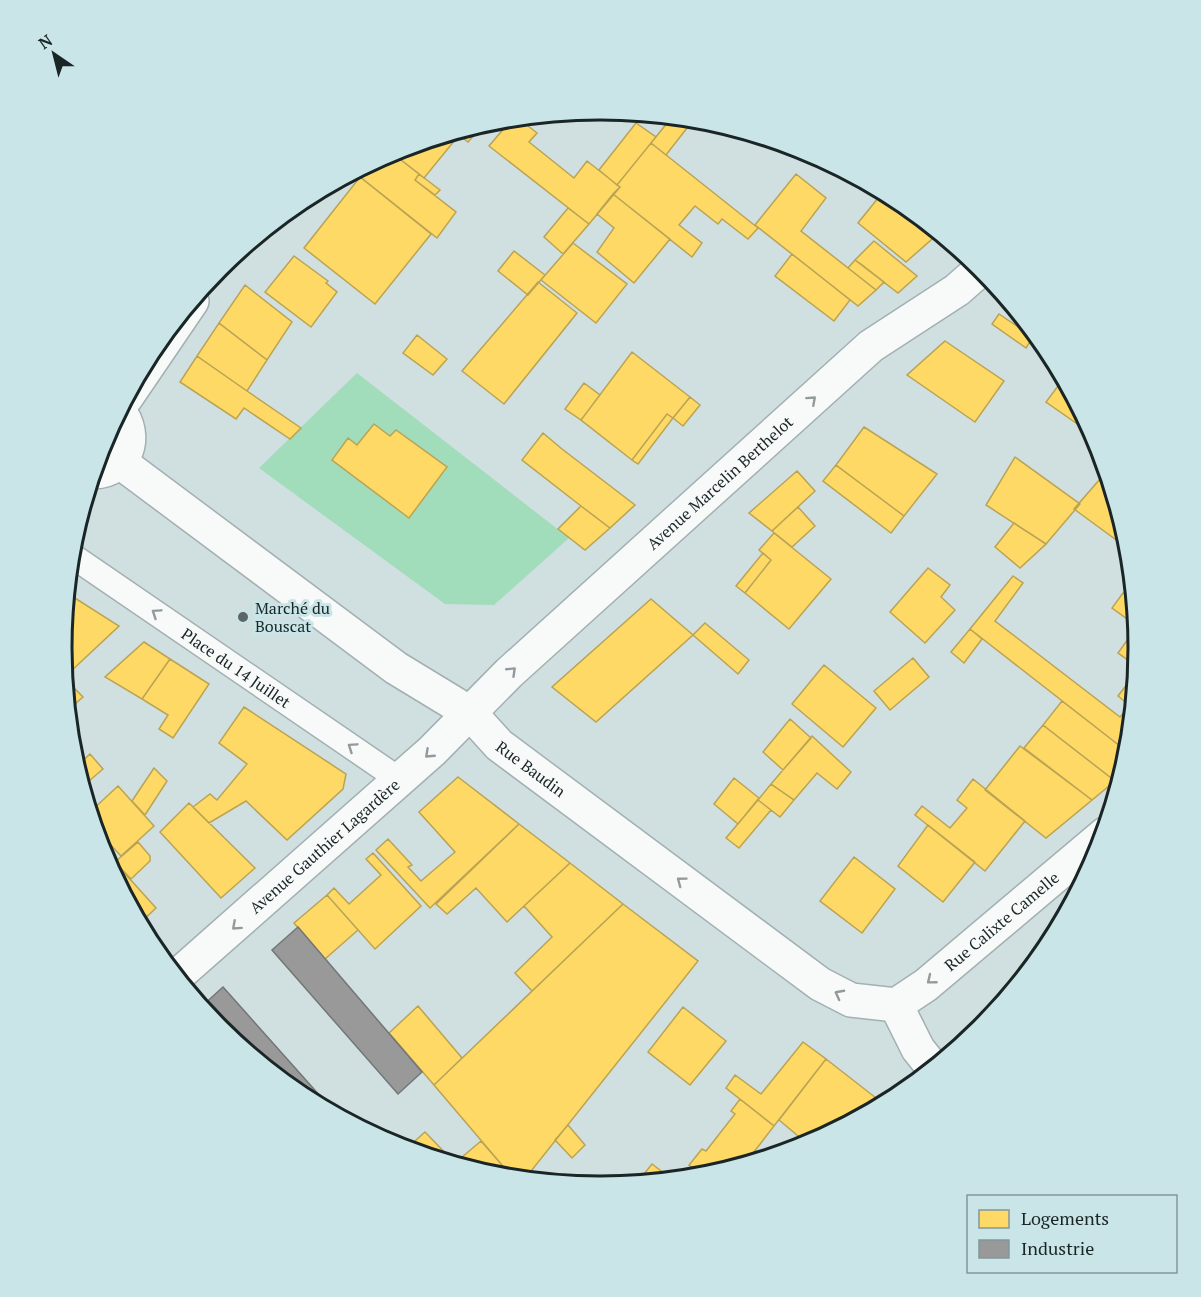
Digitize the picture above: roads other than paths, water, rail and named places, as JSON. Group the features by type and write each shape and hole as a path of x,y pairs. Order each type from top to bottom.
{"street":[{"name":"Avenue Marcelin Berthelot","path":"470,713 517,666 871,346 957,290 974,275"},
{"path":"107,467 130,441 130,430 124,420"},
{"name":"Rue Baudin","path":"107,467 396,668 470,713 499,745 820,984 852,1000 896,1005"},
{"name":"Avenue Gauthier Lagardère","path":"182,971 400,780 470,713"},
{"name":"Rue Calixte Camelle","path":"896,1005 926,985 1091,846"},
{"path":"896,1005 918,1049 929,1062"}],"lane":[{"name":"Place du 14 Juillet","path":"80,561 400,780"}],"place":[{"name":"Marché du Bouscat","path":"243,617"}]}
